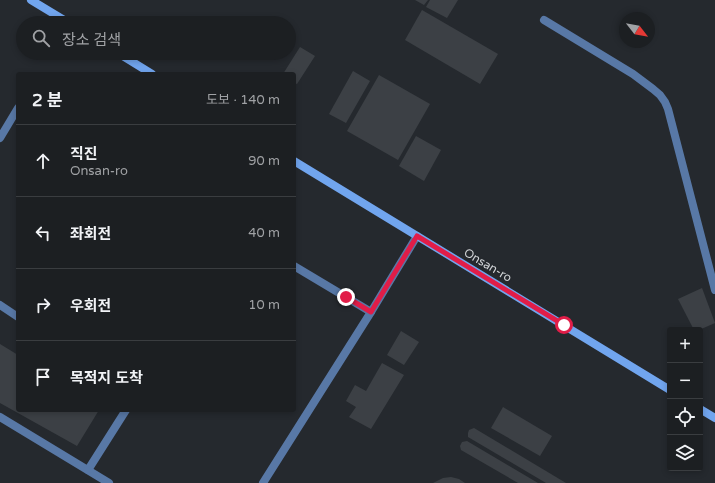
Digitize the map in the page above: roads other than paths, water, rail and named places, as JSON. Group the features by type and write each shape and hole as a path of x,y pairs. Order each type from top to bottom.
{"street":[{"path":"31,0 57,16"},
{"path":"544,20 633,74 653,89 665,102 715,290"},
{"path":"129,60 149,72"},
{"path":"0,138 16,111"},
{"name":"Onsan-ro","path":"296,162 667,388"},
{"path":"263,483 417,236"},
{"path":"296,267 371,312"},
{"path":"0,305 16,316"},
{"path":"703,410 714,415"},
{"path":"88,470 125,412"},
{"path":"0,417 109,483"}]}
